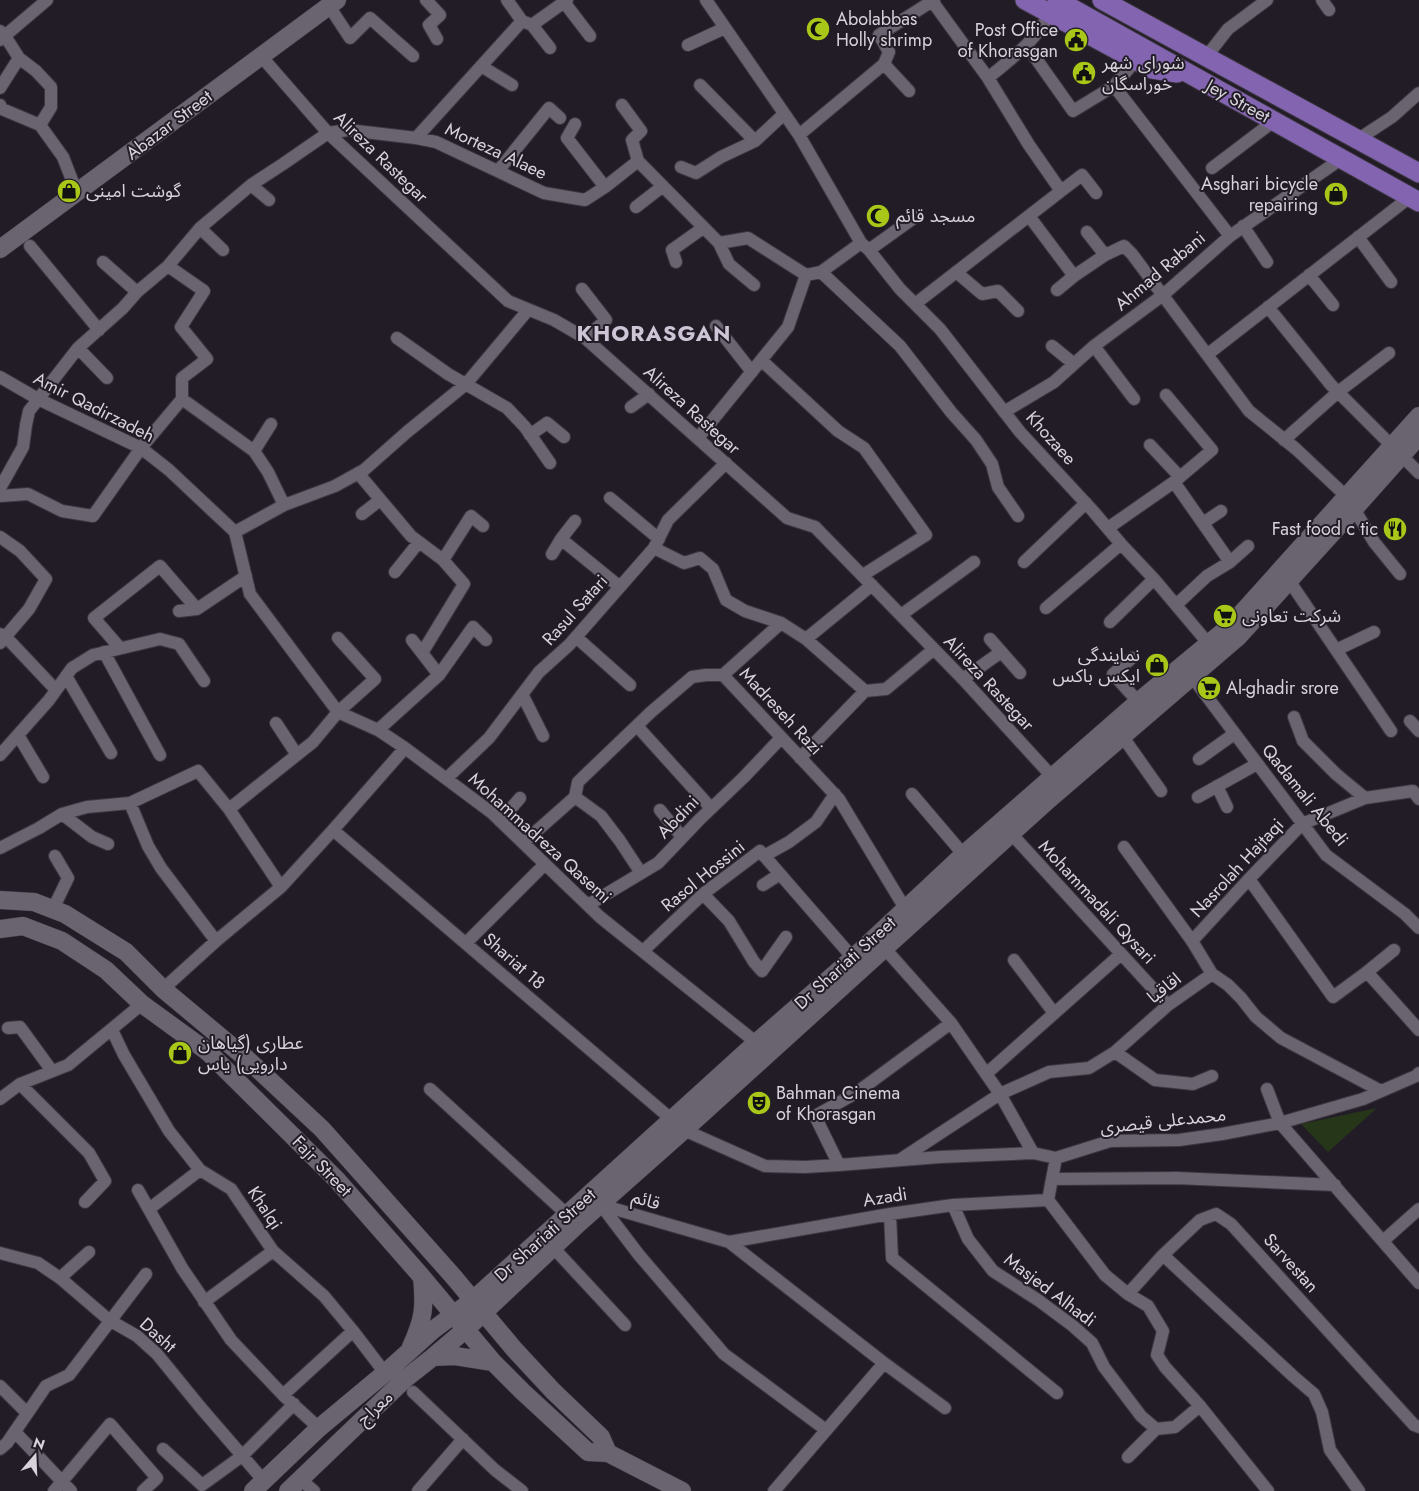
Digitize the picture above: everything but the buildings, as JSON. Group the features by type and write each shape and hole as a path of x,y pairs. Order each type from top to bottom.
{"main road":[{"path":"1026,0 1053,7 1136,60 1152,68 1193,76"},
{"name":"Jey Street","path":"1102,0 1419,173"},
{"path":"1122,0 1189,36 1206,57"},
{"name":"Abazar Street","path":"0,249 333,3"},
{"name":"Jey Street","path":"1053,7 1193,76 1414,200"},
{"name":"Dr Shariati Street","path":"259,1486 319,1428 433,1330 459,1323 1005,828 1143,707 1213,649 1238,637 1285,575 1397,450 1419,416"},
{"name":"Dr Shariati Street","path":"1397,450 1419,436"},
{"path":"0,900 34,902 53,909 65,914 126,952 163,989 247,1060 322,1129 461,1285 514,1349 602,1437 608,1453"},
{"name":"Fajr Street","path":"0,929 24,926 62,940 106,970 142,1004 208,1052 337,1180 493,1362 523,1392 588,1452 608,1453 682,1491"},
{"path":"142,1004 163,989"},
{"name":"Dr Shariati Street","path":"478,1306 488,1286 548,1242"},
{"path":"410,1350 422,1317 424,1301 422,1277"},
{"path":"461,1285 473,1289 488,1286"},
{"name":"معراج","path":"296,1487 405,1380 433,1357 459,1323"},
{"path":"433,1357 455,1356 493,1362"}],"street":[{"path":"40,125 51,107 50,87 36,71 19,58 2,36 47,0"},
{"path":"426,0 440,16 429,25 437,39"},
{"path":"507,0 550,48"},
{"name":"Khozaee","path":"706,0 799,135 865,247 900,290 940,330 1020,432 1154,579 1213,649"},
{"path":"1206,57 1228,30 1267,0"},
{"path":"416,138 481,66 527,23 566,1 590,36"},
{"path":"799,135 884,64 889,52 880,35 933,1 988,78 1029,145 1061,190"},
{"path":"333,3 350,38 370,18 412,56"},
{"path":"988,78 1027,46 1043,26 1053,7"},
{"path":"688,45 725,28"},
{"path":"1027,46 1073,110 1114,86 1136,60"},
{"name":"Alireza Rastegar","path":"261,56 328,133 508,301 554,320 585,338 787,518 815,527 963,679 1058,782"},
{"path":"0,88 19,58"},
{"path":"884,64 909,90"},
{"path":"481,66 512,85"},
{"path":"700,85 755,141"},
{"path":"1114,86 1230,236"},
{"path":"1357,140 1392,117 1419,94"},
{"path":"0,105 2,109 40,125 63,157 77,193"},
{"path":"622,105 641,131 632,140 638,161 719,243 729,264 754,285"},
{"path":"498,171 549,108 560,118"},
{"path":"681,167 696,173 722,157 755,141 784,114"},
{"path":"1212,168 1274,121"},
{"path":"575,124 567,138 605,187"},
{"name":"Morteza Alaee","path":"328,133 348,130 436,142 544,193 585,200 638,161"},
{"path":"0,488 23,447 29,411 78,348 123,308 137,292 168,266 200,228 251,185 328,133"},
{"name":"Ahmad Rabani","path":"1004,412 1054,382 1094,346 1163,295 1230,236 1342,159"},
{"path":"915,304 1082,175 1096,193"},
{"path":"251,185 269,200"},
{"path":"636,207 663,186"},
{"path":"1208,354 1358,237 1414,200"},
{"path":"1029,216 1074,276"},
{"path":"719,243 748,238 806,275 821,272 915,217"},
{"path":"1244,226 1267,262"},
{"path":"200,228 223,250"},
{"path":"676,262 672,250 703,228"},
{"path":"1087,232 1105,255"},
{"path":"1358,237 1391,282"},
{"path":"30,246 99,330"},
{"path":"1058,290 1074,276 1105,255 1124,246 1208,354 1249,411 1296,449 1351,503 1374,542 1400,574"},
{"path":"103,262 137,292"},
{"path":"0,496 28,494 62,511 93,516 141,448 182,399 182,378 207,359 181,327 204,291 168,266"},
{"path":"821,272 900,346 951,412 976,440 992,464 998,487 1018,516"},
{"path":"956,272 982,294 998,291 1018,310"},
{"path":"698,438 788,327 806,275"},
{"path":"1309,275 1333,305"},
{"path":"582,289 606,320 585,338"},
{"path":"1268,307 1338,392 1419,473"},
{"path":"235,532 284,505 335,486 364,470 466,384 528,310"},
{"path":"716,326 752,372"},
{"path":"397,338 448,374 507,408 550,462"},
{"path":"1052,346 1074,364"},
{"path":"1094,346 1134,399"},
{"path":"78,348 107,378"},
{"path":"1284,440 1338,392 1389,353"},
{"path":"761,360 838,431 864,448 926,535 863,576"},
{"name":"Amir Qadirzadeh","path":"0,378 38,399 141,448 169,470 235,532"},
{"path":"631,407 649,394"},
{"path":"1108,528 1177,480 1212,450 1166,395"},
{"path":"182,399 254,451 268,472 284,505"},
{"path":"530,435 547,423 564,437"},
{"path":"254,451 271,424"},
{"path":"1150,444 1177,480 1203,524 1230,562"},
{"name":"Rasul Satari","path":"447,778 489,738 539,672 576,637 620,587 656,543 668,520 726,463"},
{"path":"358,473 411,536 443,560 464,584 422,653"},
{"path":"610,498 656,543 684,563 700,558 713,569 726,600 745,611 781,623 806,639 865,691"},
{"path":"362,514 380,500"},
{"path":"1024,562 1086,503"},
{"path":"1203,524 1221,511"},
{"path":"443,560 471,516 483,526"},
{"path":"552,554 575,521"},
{"name":"Mohammadreza Qasemi","path":"235,532 250,594 338,712 378,730 447,778 492,813 600,917 763,1047"},
{"path":"561,539 620,587"},
{"path":"1,541 20,551 46,579 29,609 2,638 56,690"},
{"path":"395,572 419,542"},
{"path":"1046,608 1121,544"},
{"path":"1176,606 1208,576 1230,562 1248,546"},
{"path":"901,615 974,562"},
{"path":"120,648 94,618 160,566 197,608"},
{"path":"1285,575 1391,731"},
{"path":"179,611 197,608 246,576"},
{"path":"1110,622 1154,579"},
{"path":"806,639 872,585"},
{"path":"723,675 781,623"},
{"path":"378,730 439,675 473,626 486,640"},
{"path":"1336,650 1374,632"},
{"path":"576,637 630,686"},
{"path":"230,809 313,742 338,712 375,679 338,638"},
{"path":"0,755 56,690 72,668 93,654 160,639 179,644 204,681"},
{"path":"990,639 1020,673"},
{"path":"412,640 439,675"},
{"path":"800,758 865,691 886,689 934,649"},
{"path":"104,652 160,755"},
{"path":"963,679 1001,652"},
{"path":"1132,658 1113,674 1143,707"},
{"name":"Qadamali Abedi","path":"1187,670 1326,855 1405,914 1419,928"},
{"name":"Madreseh Razi","path":"523,843 575,798 578,782 651,712 692,677 723,675 839,799 909,915"},
{"path":"66,676 110,753"},
{"path":"522,694 544,736"},
{"path":"1294,717 1303,740 1336,774 1365,798"},
{"path":"1410,721 1419,731"},
{"path":"276,723 297,755"},
{"path":"637,726 711,808"},
{"path":"1118,730 1161,791"},
{"path":"1199,759 1234,734"},
{"path":"18,735 43,777"},
{"name":"Abdini","path":"588,905 658,863 711,808 744,778 781,738"},
{"path":"163,989 216,941 281,887 405,748"},
{"path":"1198,797 1257,764"},
{"path":"0,848 62,814 87,807 130,803 198,771 230,809 281,887"},
{"path":"1218,786 1227,807"},
{"name":"Nasrolah Hajtaqi","path":"1192,941 1302,824 1365,798 1417,791"},
{"path":"764,856 789,842 816,822 835,794"},
{"path":"912,794 969,861"},
{"path":"500,821 520,798"},
{"path":"575,798 601,816 641,874"},
{"path":"130,803 148,846 216,941"},
{"path":"660,810 682,837"},
{"path":"62,814 92,837 108,844"},
{"name":"Mohammadali Qysari","path":"1005,828 1168,1005"},
{"name":"Shariat 18","path":"333,830 678,1125 765,1166 805,1167 839,1165"},
{"path":"1124,847 1192,941 1212,974 1228,985 1256,1017 1281,1038 1382,1091"},
{"name":"Rasol Hossini","path":"643,950 703,894 760,852 858,962"},
{"path":"53,909 68,878 55,856"},
{"path":"466,943 545,864"},
{"path":"763,885 780,874"},
{"path":"1249,879 1333,997 1394,950"},
{"path":"703,894 729,921 754,962 762,971 786,937"},
{"path":"879,943 951,1023 1000,1094 1033,1153"},
{"path":"986,1074 1121,954"},
{"path":"1014,960 1054,1013"},
{"path":"1367,972 1419,1030"},
{"name":"اقاقیا","path":"898,1160 1000,1094 1048,1072 1090,1068 1115,1052 1168,1005 1212,974"},
{"path":"0,1099 20,1084 68,1065 142,1004"},
{"path":"839,1165 815,1116 856,1093 951,1023"},
{"path":"8,1028 20,1027 52,1071"},
{"name":"Khalqi","path":"112,1030 124,1055 169,1131 200,1170 232,1189 273,1251 324,1296 385,1373"},
{"path":"1115,1052 1155,1080 1193,1084 1212,1076"},
{"name":"محمدعلی قیصری","path":"839,1165 1033,1153 1056,1158 1110,1141 1179,1140 1222,1134 1280,1123 1363,1099 1418,1076"},
{"path":"20,1084 89,1153 106,1181 85,1202"},
{"path":"430,1089 572,1219"},
{"path":"1268,1089 1280,1123 1419,1283"},
{"path":"1056,1158 1048,1200 1105,1275 1128,1294 1148,1306 1163,1331 1157,1356 1268,1491"},
{"path":"149,1209 200,1170"},
{"path":"1052,1179 1177,1178 1335,1185"},
{"path":"138,1190 182,1268 231,1340 283,1395 319,1428"},
{"name":"قائم","path":"595,1199 729,1242 945,1408"},
{"name":"قائم","path":"595,1199 639,1255 724,1354 826,1430"},
{"name":"Azadi","path":"729,1242 953,1205 1048,1200"},
{"name":"Masjed Alhadi","path":"953,1205 968,1239 993,1271 1038,1300 1092,1343 1104,1368 1141,1416 1156,1429"},
{"path":"1383,1241 1419,1209"},
{"path":"890,1214 892,1258 1056,1393"},
{"name":"Sarvestan","path":"1128,1294 1163,1254 1200,1220 1216,1214 1231,1224 1414,1425 1419,1428"},
{"path":"548,1242 625,1324"},
{"path":"204,1302 273,1251"},
{"path":"60,1278 89,1252"},
{"name":"Dasht","path":"0,1253 38,1263 60,1278 109,1320 138,1336 157,1354 242,1456 259,1486"},
{"path":"1163,1254 1292,1376 1314,1394 1322,1412 1330,1450 1359,1491"},
{"path":"0,1449 7,1443 46,1386 69,1375 109,1320 146,1274"},
{"path":"283,1395 353,1331"},
{"path":"774,1491 884,1362"},
{"path":"0,1386 27,1412"},
{"path":"413,1392 495,1470 522,1491"},
{"path":"163,1449 202,1485 242,1456 294,1404"},
{"path":"1128,1457 1156,1429 1175,1427 1200,1406"},
{"path":"58,1486 110,1424 157,1478 143,1491"},
{"path":"15,1432 58,1486 71,1491"},
{"path":"418,1491 463,1439"},
{"path":"296,1487 314,1491"}],"green space":[{"path":"1377,1108 1328,1152 1301,1124"}],"place":[{"name":"Abolabbas Holly shrimp","path":"818,29"},
{"name":"Post Office of Khorasgan","path":"1076,40"},
{"name":"شورای شهر خوراسگان","path":"1084,73"},
{"name":"گوشت امینی","path":"69,191"},
{"name":"Asghari bicycle repairing","path":"1336,194"},
{"name":"مسجد قائم","path":"878,216"},
{"name":"Fast food c tic","path":"1395,529"},
{"name":"شرکت تعاونی","path":"1225,616"},
{"name":"نمایندگی ایکس باکس","path":"1157,665"},
{"name":"Al-ghadir srore","path":"1209,688"},
{"name":"عطاری (گیاهان دارویی) یاس","path":"180,1053"},
{"name":"Bahman Cinema of Khorasgan","path":"759,1103"}],"district":[{"name":"KHORASGAN","path":"654,333"}]}
